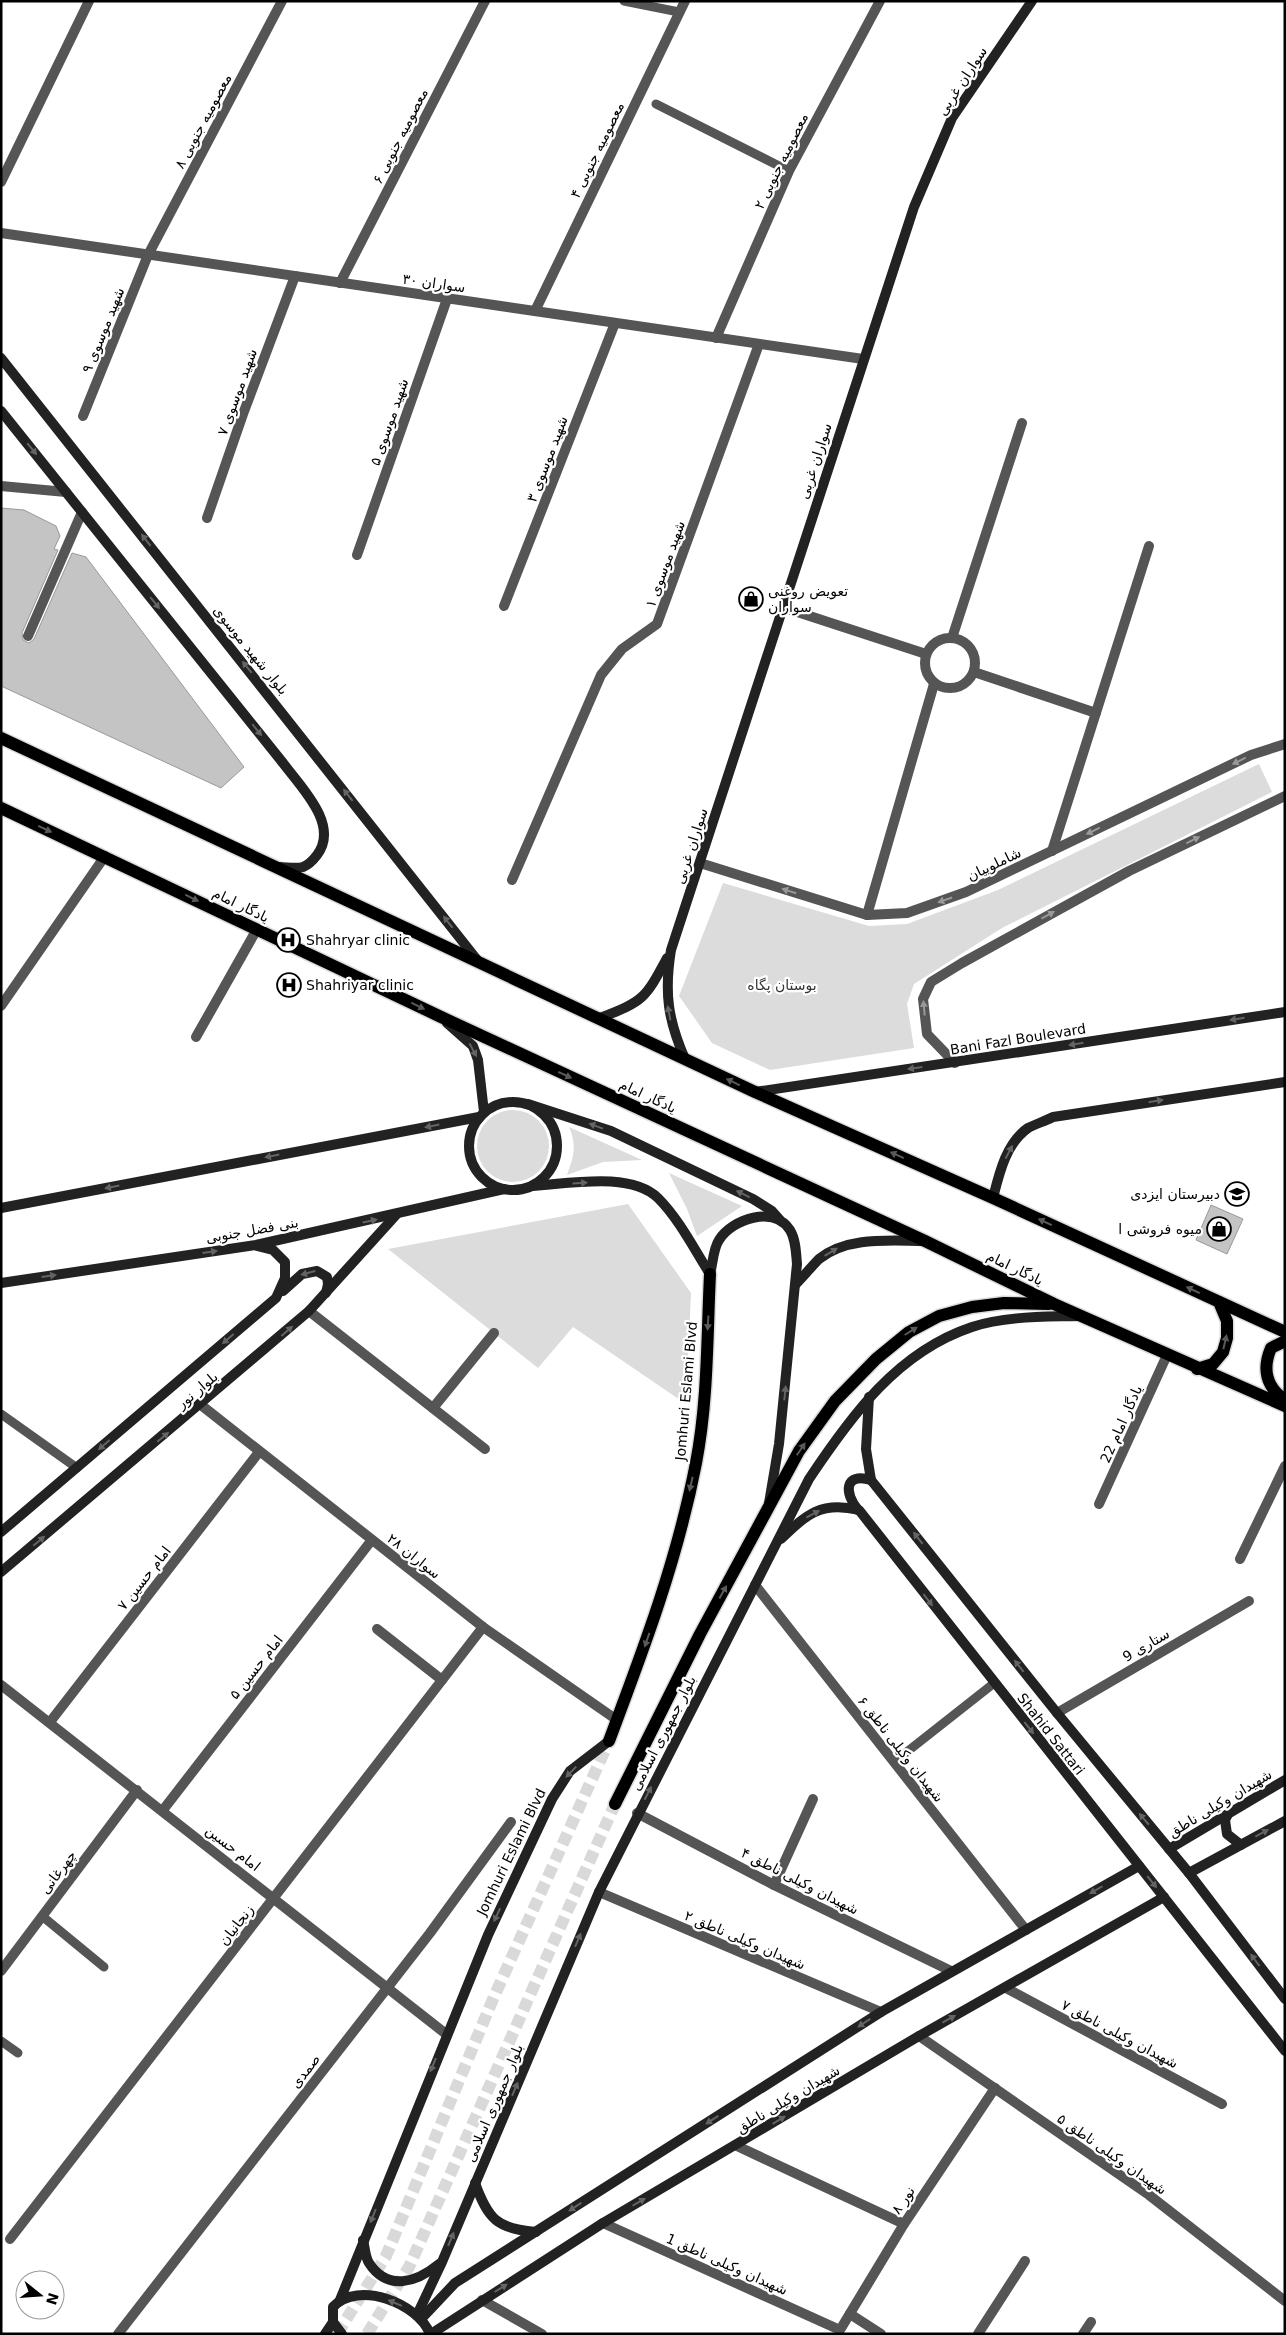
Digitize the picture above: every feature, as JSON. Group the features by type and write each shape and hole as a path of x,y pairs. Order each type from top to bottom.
{"main road":[{"name":"سواران غربی","path":"671,950 914,207 952,118 1032,1"},
{"name":"بلوار شهید موسوی","path":"1,358 478,961"},
{"path":"1,411 283,763 321,817 325,832 323,847 314,859 303,867 279,867"},
{"path":"1,738 755,1092 993,1198 1285,1332"},
{"name":"یادگار امام","path":"1,808 439,1016 925,1241 1054,1304 1197,1369 1285,1406"},
{"path":"600,1018 635,1004 648,992 671,950"},
{"path":"671,950 666,979 667,1002 673,1031 685,1059"},
{"name":"Bani Fazl Boulevard","path":"755,1092 1285,1012"},
{"path":"439,1016 473,1046 478,1060 482,1115 472,1130 469,1145 471,1160 479,1174 490,1184 504,1189 518,1190 531,1186 608,1181 628,1184 652,1193 672,1216 710,1274"},
{"path":"993,1198 1000,1170 1011,1147 1027,1129 1053,1117 1285,1082"},
{"path":"1,1208 482,1115 502,1103 515,1101 611,1131 753,1199 772,1211 790,1230 797,1264 779,1444 767,1510"},
{"path":"528,1104 542,1111 551,1123 556,1136 557,1151 553,1166 544,1178 531,1186"},
{"name":"بنی فضل جنوبی","path":"1,1283 256,1245 396,1215 504,1189"},
{"name":"بلوار نور","path":"1,1572 309,1312 396,1215"},
{"path":"710,1274 717,1242 723,1234 740,1222 759,1217 783,1222"},
{"path":"795,1285 820,1259 841,1246 874,1241 925,1241"},
{"name":"بلوار نور","path":"1,1532 276,1298 285,1278 285,1262 274,1250 256,1245"},
{"path":"276,1298 294,1279 302,1274 316,1271 327,1277 328,1284 324,1297"},
{"name":"Jomhuri Eslami Blvd","path":"333,2322 333,2307 340,2300 446,2034 488,1935 552,1799 570,1771 609,1741 661,1600 696,1461 704,1392 710,1274"},
{"path":"1197,1369 1213,1364 1223,1352 1227,1338 1227,1321 1219,1302"},
{"path":"615,1804 700,1634 799,1451 835,1401 876,1359 909,1332 939,1316 972,1307 1004,1303 1054,1304"},
{"name":"بلوار جمهوری اسلامی","path":"419,2317 599,1892 637,1813 809,1479 841,1431 869,1397 899,1368 931,1344 973,1326 1020,1318 1081,1315"},
{"path":"1285,1342 1271,1348 1265,1369 1266,1377 1277,1395 1285,1400"},
{"name":"Shahid Sattari","path":"869,1397 866,1449 871,1480 1057,1713 1189,1873 1285,1999"},
{"name":"Shahid Sattari","path":"871,1480 862,1477 852,1481 848,1490 849,1499 1285,2051"},
{"path":"775,1545 801,1521 828,1506 841,1506 859,1510"},
{"name":"شهیدان وکیلی ناطق","path":"1169,1849 1285,1780"},
{"path":"1228,1814 1225,1820 1227,1834 1241,1844"},
{"path":"1189,1873 1285,1821"},
{"name":"شهیدان وکیلی ناطق","path":"419,2317 455,2283 881,2012 1139,1866"},
{"name":"شهیدان وکیلی ناطق","path":"431,2334 604,2223 919,2036 1164,1897"},
{"path":"475,2183 488,2214 502,2226 536,2232"},
{"path":"363,2240 368,2262 381,2276 398,2283 413,2281 426,2275 442,2262"},
{"path":"340,2300 352,2296 370,2296 390,2301 419,2317 426,2324 431,2334"},
{"path":"325,2334 333,2322 342,2334"}],"street":[{"path":"1,182 89,1"},
{"name":"معصومیه جنوبی ۸","path":"148,254 282,1"},
{"name":"معصومیه جنوبی ۶","path":"340,283 485,1"},
{"name":"معصومیه جنوبی ۴","path":"535,311 685,1"},
{"name":"معصومیه جنوبی ۲","path":"716,338 789,171 880,1"},
{"name":"سواران ۳۰","path":"1,233 864,359"},
{"name":"شهید موسوی ۹","path":"83,416 148,254"},
{"name":"شهید موسوی ۷","path":"207,518 243,414 295,276"},
{"name":"شهید موسوی ۵","path":"356,556 448,298"},
{"name":"شهید موسوی ۳","path":"504,606 615,323"},
{"name":"شهید موسوی ۱","path":"512,880 602,675 622,649 657,624 759,344"},
{"path":"952,638 1022,423"},
{"path":"1,486 66,492"},
{"path":"28,636 82,512"},
{"path":"1052,851 1149,546"},
{"path":"782,607 926,654"},
{"path":"952,638 966,643 975,656 974,672 964,685 949,689 934,684 926,670 926,654 936,642 952,638"},
{"path":"974,672 1096,713"},
{"path":"867,915 934,684"},
{"name":"شاملوییان","path":"700,863 867,915 906,913 958,895 1251,755 1285,744"},
{"path":"955,1063 927,1034 923,1000 931,982 1129,871 1285,796"},
{"path":"1,1006 105,856"},
{"path":"196,1037 257,929"},
{"path":"309,1312 486,1448"},
{"path":"433,1408 494,1333"},
{"name":"یادگار امام 22","path":"1100,1504 1167,1355"},
{"name":"سواران ۲۸","path":"200,1405 483,1627 617,1720"},
{"name":"امام حسین ۷","path":"50,1722 260,1452"},
{"path":"1240,1559 1285,1466"},
{"name":"امام حسین ۵","path":"162,1810 371,1541"},
{"name":"شهیدان وکیلی ناطق ۶","path":"755,1585 1026,1930"},
{"name":"ستاری 9","path":"1057,1713 1250,1601"},
{"name":"زنجانیان","path":"10,2239 483,1627"},
{"path":"377,1629 442,1680"},
{"name":"امام حسین","path":"1,1685 388,1986 446,2034"},
{"name":"چهرغانی","path":"1,1971 137,1790"},
{"path":"774,1884 813,1799"},
{"name":"شهیدان وکیلی ناطق ۴","path":"637,1813 774,1884 951,1971"},
{"name":"صمدی","path":"118,2334 388,1986 511,1822"},
{"name":"شهیدان وکیلی ناطق ٢","path":"599,1892 881,2012"},
{"name":"شهیدان وکیلی ناطق ۷","path":"1006,1988 1222,2104"},
{"name":"شهیدان وکیلی ناطق ۵","path":"919,2036 1149,2195 1285,2301"},
{"name":"نور ۸","path":"840,2330 904,2224 994,2088"},
{"path":"736,2146 904,2224"},
{"name":"شهیدان وکیلی ناطق 1","path":"604,2223 840,2330"},
{"path":"978,2334 1025,2261"},
{"path":"482,2300 542,2334"},
{"path":"850,2314 881,2334"},
{"path":"1083,2334 1091,2322"}],"lane":[{"path":"624,1 679,12"},
{"path":"656,104 789,171"},
{"path":"1,1414 77,1468"},
{"path":"894,1762 994,1684"},
{"path":"42,1916 104,1967"},
{"path":"1,2041 18,2053"}],"green space":[{"name":"بوستان پگاه","path":"1259,764 1272,792 1002,928 914,984 907,1004 914,1048 770,1070 712,1043 679,996 723,883 869,926 907,924 998,890"},
{"path":"520,1110 539,1120 547,1132 549,1146 547,1160 539,1172 527,1180 506,1182 487,1172 479,1160 477,1139 487,1120 499,1112"},
{"path":"569,1127 642,1160 603,1162 567,1175 574,1151"},
{"path":"669,1173 742,1206 697,1236 687,1209"},
{"path":"628,1204 691,1293 686,1404 573,1327 538,1368 388,1249"}],"building":[{"path":"1,508 24,510 56,526 60,536 54,549 58,550 22,633 23,640 29,643 34,639 72,553 86,557 244,767 221,788 1,686"},
{"name":"میوه فروشی ا","path":"1211,1205 1243,1219 1227,1254 1196,1240"}],"tunnel":[{"path":"337,2334 386,2256 493,1999 609,1741"},
{"path":"367,2334 409,2267 615,1804"}],"place":[{"name":"تعویض روغنی سواران","path":"751,599"},
{"name":"Shahryar clinic","path":"288,940"},
{"name":"Shahriyar clinic","path":"289,985"},
{"name":"دبیرستان ایزدی","path":"1237,1194"},
{"name":"میوه فروشی ا","path":"1219,1229"}]}
